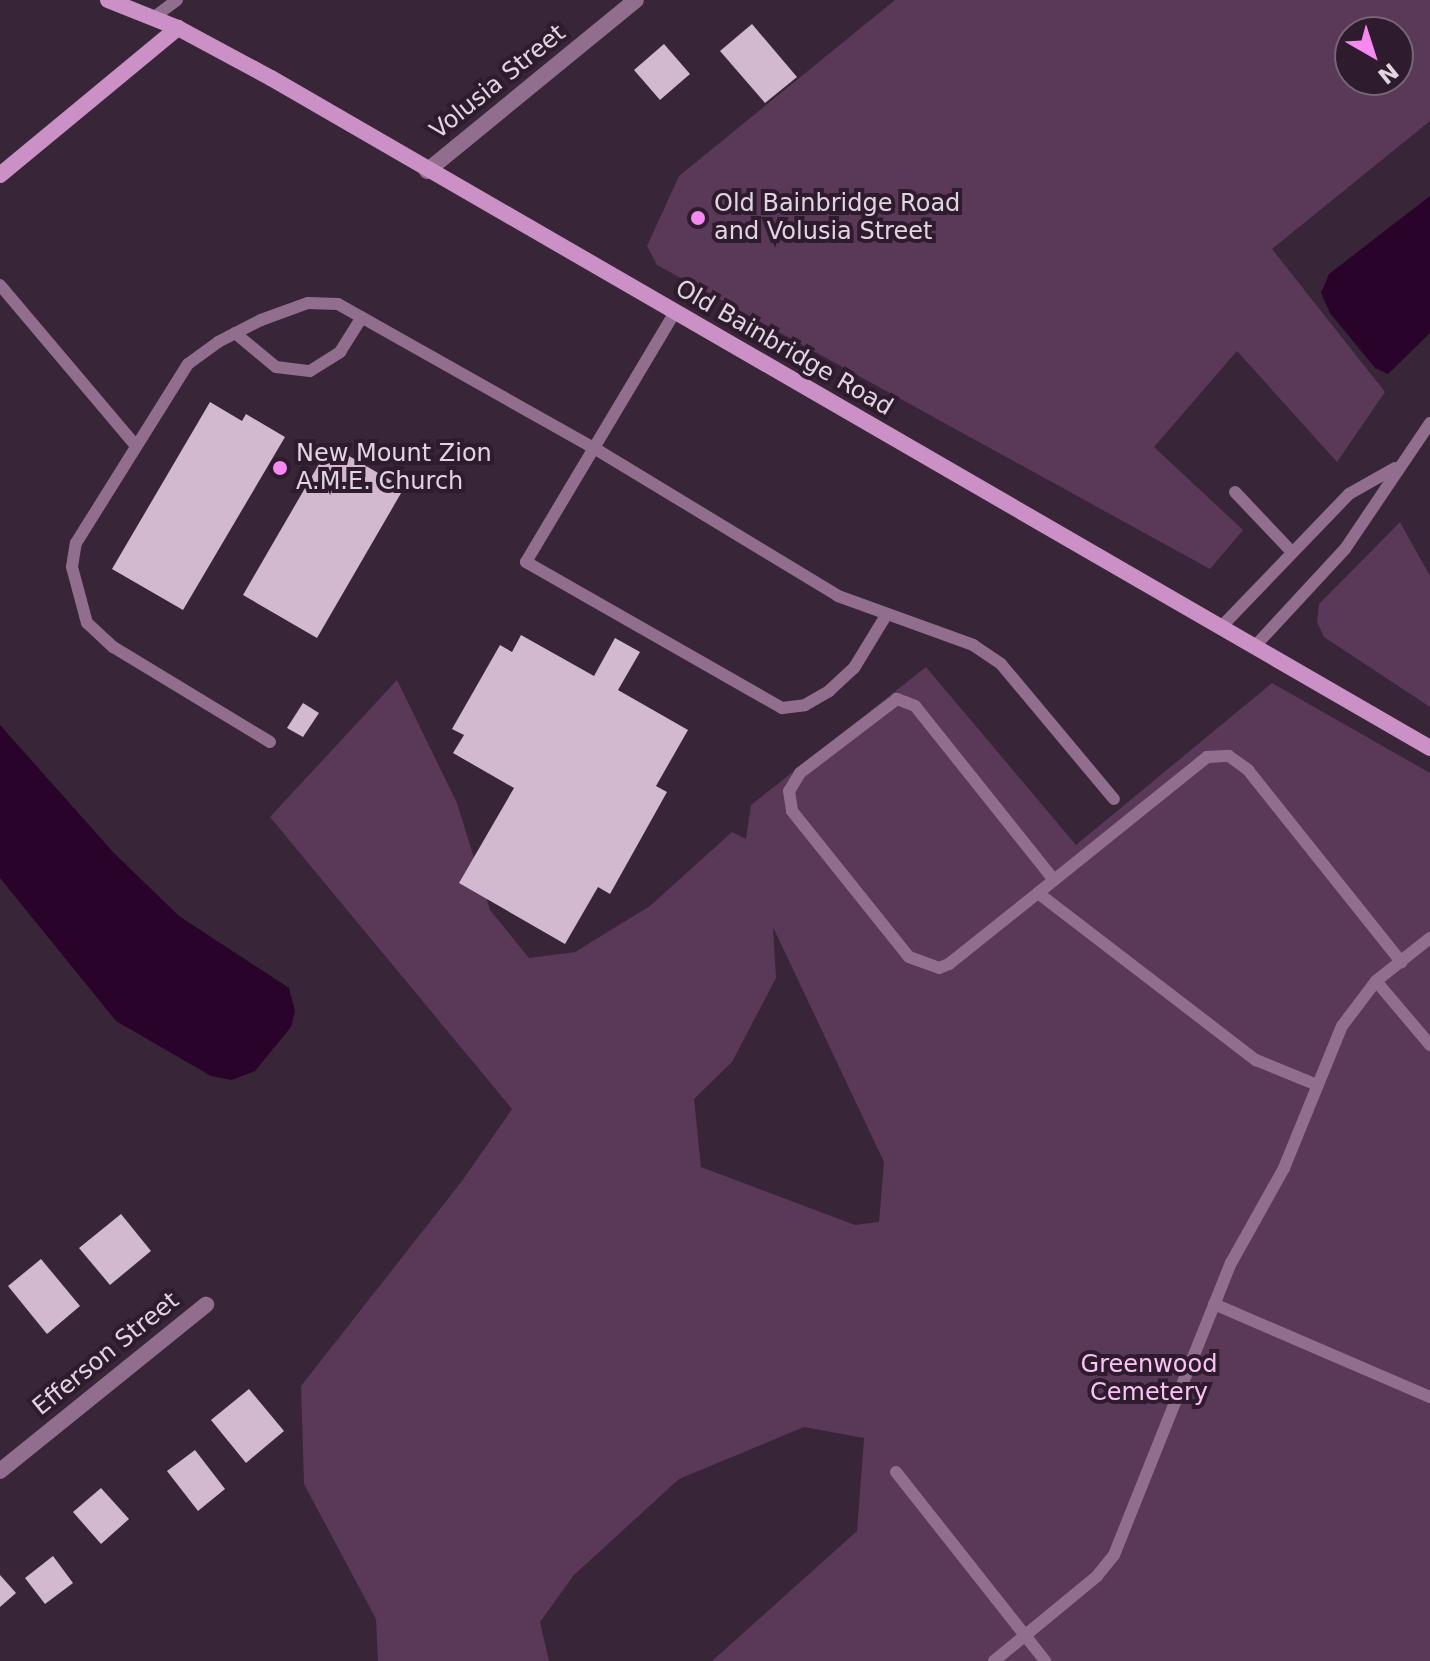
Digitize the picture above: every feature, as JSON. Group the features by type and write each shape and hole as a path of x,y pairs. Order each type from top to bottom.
{"main road":[{"name":"Old Bainbridge Road","path":"108,0 178,28 1256,645 1430,748"},
{"path":"0,175 178,28"}],"street":[{"name":"Volusia Street","path":"427,171 636,0"},
{"name":"Efferson Street","path":"0,1471 206,1305"}],"lane":[{"path":"153,18 177,0"},
{"path":"0,285 135,445"},
{"path":"270,742 113,647 87,623 75,593 76,543 188,364 235,333 308,303 338,304 594,448 838,596 973,645 1001,664 1114,799"},
{"path":"675,312 526,562 782,708 805,705 829,691 854,668 887,614"},
{"path":"235,333 276,367 310,371 340,352 362,317"},
{"path":"1256,645 1345,549 1395,468 1430,423"},
{"path":"1222,626 1290,550 1349,494 1395,468"},
{"path":"1235,492 1290,550"},
{"path":"1054,880 915,706 897,699 800,773 789,791 792,811 909,957 929,968 949,964 1038,893 1207,757 1229,756 1248,770 1401,962"},
{"path":"1038,893 1256,1060 1317,1085"},
{"path":"994,1661 1097,1576 1114,1555 1214,1304 1284,1168 1342,1026 1376,981 1430,938"},
{"path":"1376,981 1430,1045"},
{"path":"1214,1304 1430,1397"},
{"path":"896,1472 1045,1661"}],"green space":[{"path":"895,0 1430,0 1430,121 1272,249 1385,392 1337,462 1237,351 1154,447 1243,530 1210,569 657,265 647,246 679,176"},
{"path":"1400,522 1430,576 1430,707 1324,637 1317,622 1319,604"},
{"name":"Greenwood Cemetery","path":"926,667 1076,845 1272,683 1430,773 1430,1661 712,1661 857,1531 864,1438 804,1427 679,1479 574,1575 540,1622 549,1661 378,1661 376,1619 304,1484 301,1386 462,1181 512,1109 270,817 397,680 457,803 490,910 529,958 575,952 650,906 732,832 746,839 751,805","holes":["773,927 884,1162 879,1222 855,1225 701,1167 694,1099 732,1062 776,978"]}],"shaded area":[{"path":"1430,196 1430,333 1388,374 1375,368 1330,313 1321,293 1329,274"},
{"path":"0,725 113,852 179,916 289,988 295,1011 291,1027 255,1071 232,1080 211,1076 116,1021 0,878"}],"building":[{"path":"752,24 797,77 765,103 720,51"},
{"path":"664,44 690,74 660,100 634,70"},
{"path":"210,402 242,421 246,414 285,437 183,610 112,569"},
{"path":"330,445 404,488 317,638 243,595"},
{"path":"521,635 594,676 615,638 640,652 618,690 688,730 656,786 667,792 610,894 598,887 565,944 459,883 514,788 453,753 464,735 452,729 500,645 512,652"},
{"path":"303,703 319,713 303,737 287,728"},
{"path":"121,1214 151,1251 110,1285 79,1248"},
{"path":"41,1259 80,1306 47,1334 8,1286"},
{"path":"249,1389 284,1431 246,1463 211,1420"},
{"path":"195,1450 225,1489 198,1511 167,1471"},
{"path":"101,1488 129,1519 101,1544 73,1512"},
{"path":"53,1556 73,1583 45,1604 25,1578"},
{"path":"0,1575 16,1593 0,1607"}],"place":[{"name":"Old Bainbridge Road and Volusia Street","path":"698,218"},
{"name":"New Mount Zion A.M.E. Church","path":"280,468"}]}
